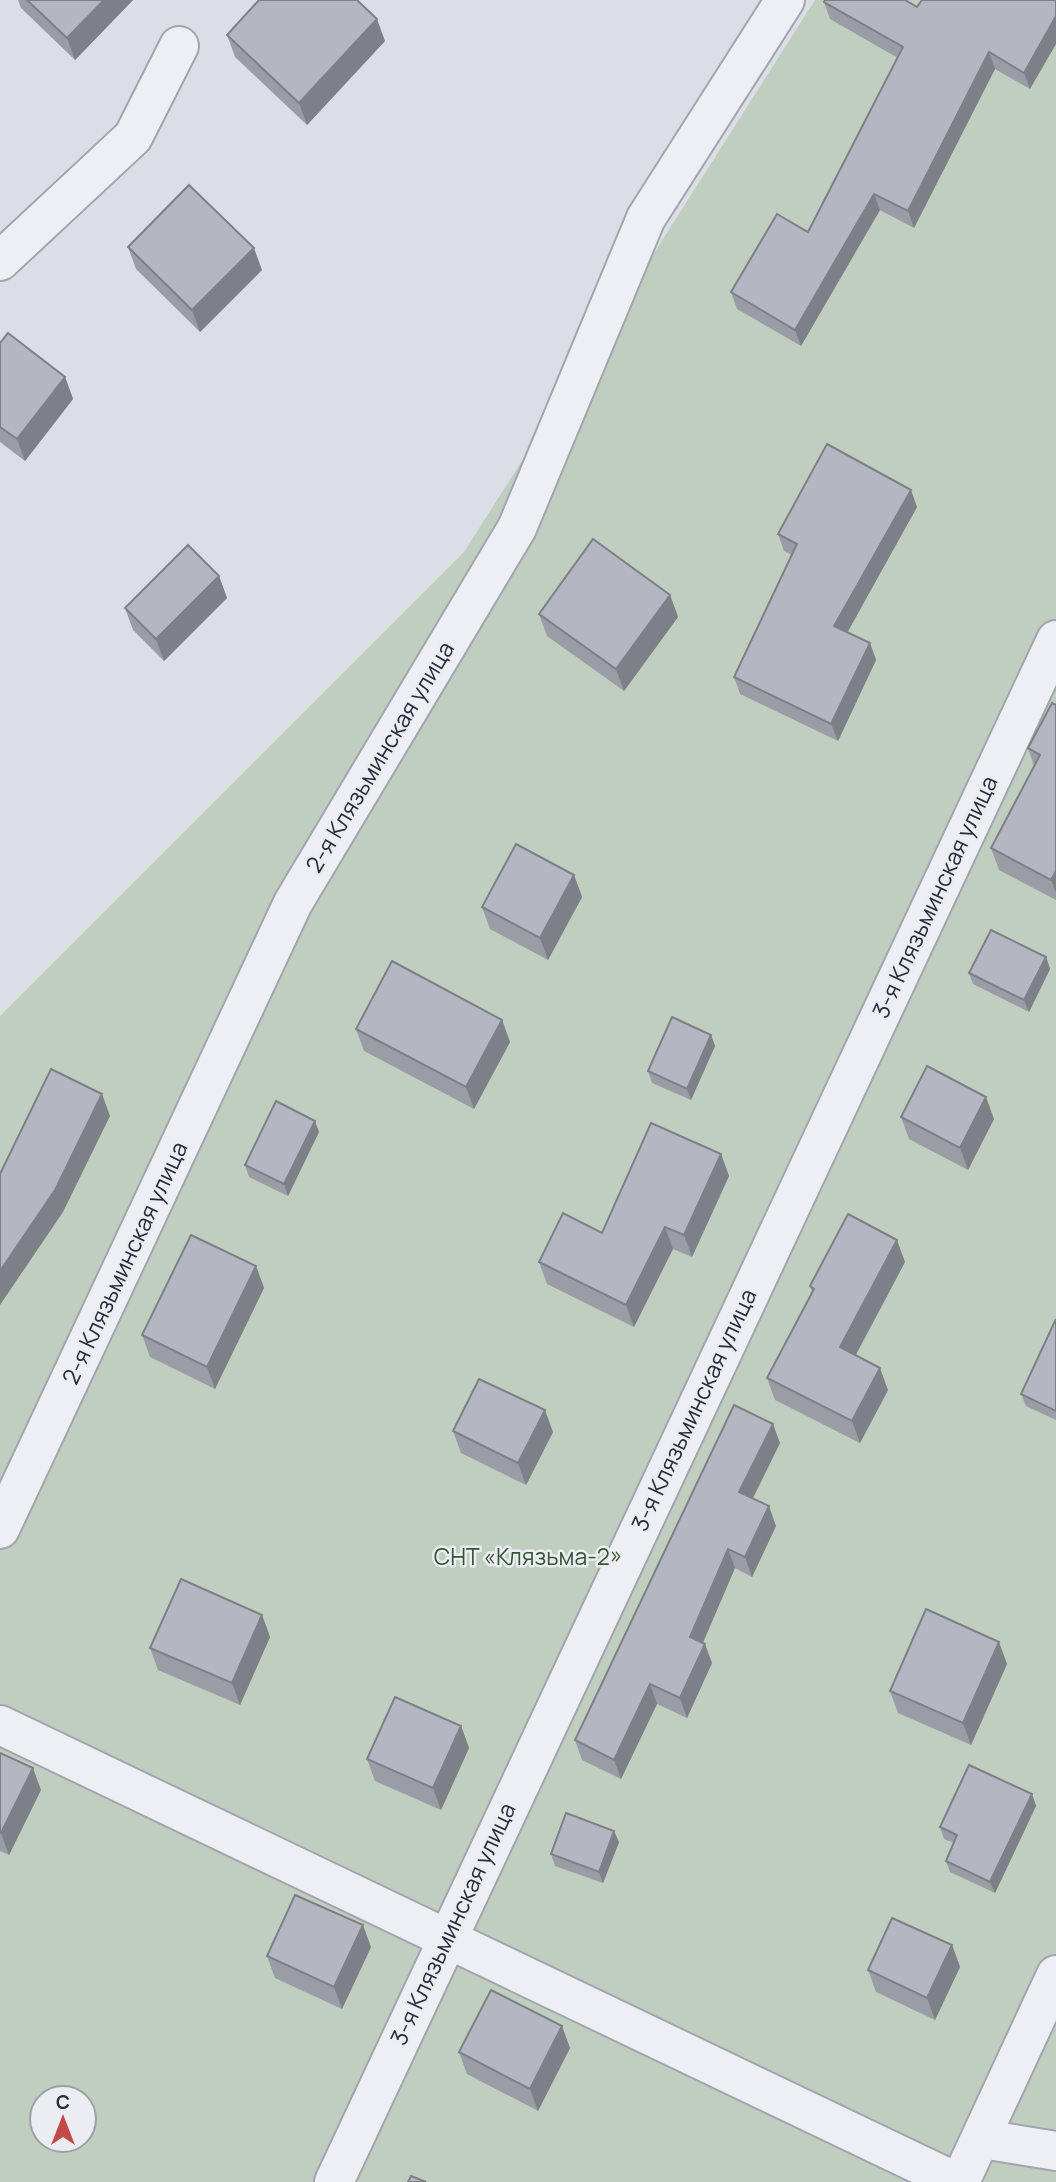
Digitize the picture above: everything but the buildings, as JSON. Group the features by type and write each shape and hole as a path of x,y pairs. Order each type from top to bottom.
{"street":[{"name":"2-я Клязьминская улица","path":"0,1529 293,903 517,528 646,218 785,0"},
{"path":"0,261 133,137 179,46"},
{"name":"3-я Клязьминская улица","path":"334,2182 1056,640"},
{"path":"0,1725 958,2182 982,2139 1056,1975"},
{"path":"982,2139 1056,2151"}],"green space":[{"name":"СНТ «Клязьма-2»","path":"815,0 1056,0 1056,2182 0,2182 0,1016 464,552"}]}
